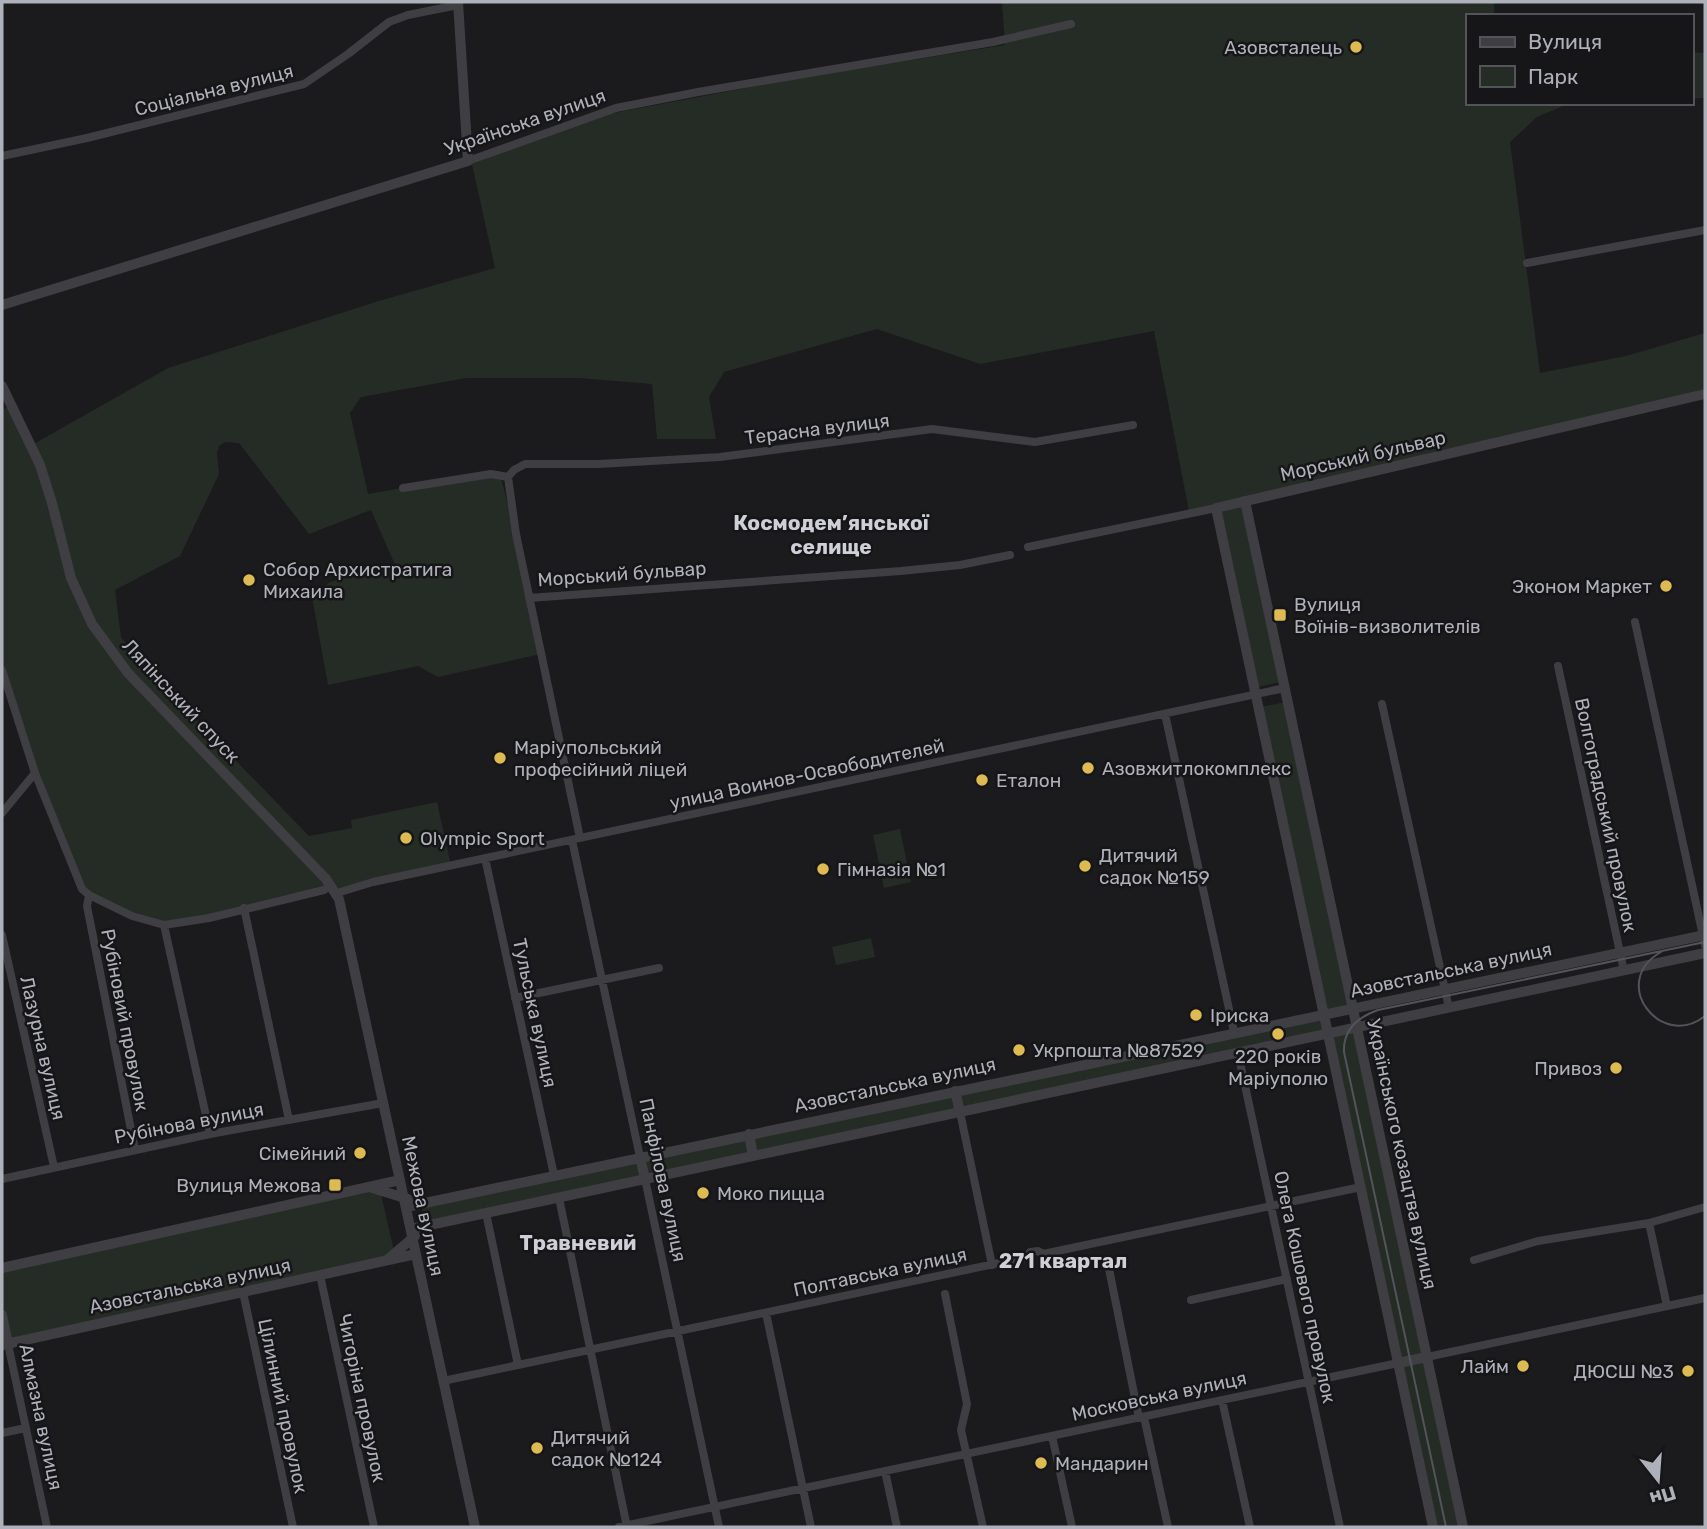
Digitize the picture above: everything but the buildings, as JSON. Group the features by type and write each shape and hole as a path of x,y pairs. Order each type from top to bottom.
{"street":[{"name":"Соціальна вулиця","path":"2,156 86,138 304,83 390,22 408,15 458,4"},
{"path":"458,4 468,161"},
{"name":"Українська вулиця","path":"2,305 468,161 616,108 993,42 1071,23"},
{"path":"1527,262 1705,230"},
{"name":"Ляпінський спуск","path":"2,386 40,465 71,578 80,602 97,633 128,673 334,889"},
{"name":"Морський бульвар","path":"1028,547 1216,508 1705,394"},
{"name":"Терасна вулиця","path":"403,488 491,474 508,477 525,464 599,464 720,457 932,429 1035,442 1133,425"},
{"path":"508,477 576,839"},
{"name":"Українського козацтва вулиця","path":"1245,501 1463,1527"},
{"path":"1216,508 1433,1527"},
{"name":"Морський бульвар","path":"529,598 901,571 960,565 1010,555"},
{"path":"1635,622 1704,938"},
{"name":"Волгоградський провулок","path":"1558,666 1624,971"},
{"path":"2,670 35,773 82,888 89,895 132,916 164,925 210,1134"},
{"name":"улица Воинов-Освободителей","path":"164,925 209,918 324,890 373,882 1285,688"},
{"path":"1381,704 1449,1008"},
{"path":"1165,714 1234,1032"},
{"path":"2,813 35,773"},
{"name":"Панфілова вулиця","path":"576,839 602,980 719,1527"},
{"name":"Тульська вулиця","path":"485,858 554,1175"},
{"name":"Межова вулиця","path":"334,889 475,1527"},
{"name":"Рубіновий провулок","path":"89,895 87,906 135,1150"},
{"path":"244,908 289,1120"},
{"name":"Лазурна вулиця","path":"2,935 54,1167"},
{"name":"Азовстальська вулиця","path":"405,1203 422,1203 1234,1032 1704,938"},
{"name":"Азовстальська вулиця","path":"411,1233 426,1226 486,1213 1705,953"},
{"path":"515,998 659,968"},
{"name":"Олега Кошового провулок","path":"1238,1053 1340,1527"},
{"path":"955,1091 992,1265"},
{"name":"Рубінова вулиця","path":"2,1179 210,1134 383,1103"},
{"path":"749,1134 753,1156"},
{"path":"2,1268 400,1180"},
{"path":"368,1187 405,1203"},
{"name":"Полтавська вулиця","path":"443,1381 992,1265 1027,1257 1030,1252 1038,1251 1043,1254 1361,1187"},
{"path":"559,1198 625,1527"},
{"path":"1474,1260 1538,1241 1650,1223 1705,1207"},
{"path":"486,1213 518,1365"},
{"path":"1650,1223 1667,1306"},
{"path":"386,1261 411,1233"},
{"name":"Азовстальська вулиця","path":"5,1344 416,1254"},
{"path":"1107,1259 1168,1527"},
{"name":"Чигоріна провулок","path":"320,1275 374,1527"},
{"path":"1191,1300 1287,1279"},
{"name":"Цілинний провулок","path":"243,1292 293,1527"},
{"path":"945,1294 967,1404 961,1430 983,1527"},
{"name":"Московська вулиця","path":"625,1527 1705,1298"},
{"path":"766,1313 811,1527"},
{"name":"Алмазна вулиця","path":"2,1315 5,1344 47,1527"},
{"path":"1222,1400 1250,1527"},
{"path":"2,1433 26,1428"},
{"path":"1052,1436 1072,1527"},
{"path":"885,1471 897,1527"}],"green space":[{"path":"1002,2 1494,2 1494,14 1466,14 1466,105 1565,105 1537,117 1510,142 1540,373 1626,356 1705,333 1705,390 1189,511 1154,331 980,364 877,329 724,372 709,397 716,439 657,439 652,384 579,378 466,378 361,397 350,413 368,494 499,471 516,534 541,654 438,677 418,666 328,685 312,597 330,582 396,567 371,510 309,534 239,443 225,442 219,446 217,453 219,474 180,556 115,590 121,637 141,663 309,836 352,828 351,820 437,802 451,866 164,925 89,895 35,773 2,670 2,410 12,405 32,445 168,368 382,300 495,268 472,164 603,115 800,78 1005,45"},
{"path":"1693,52 1705,53 1704,98 1693,98"},
{"path":"1243,505 1281,682 1257,687 1219,511"},
{"path":"1285,702 1349,1006 1326,1010 1261,707"},
{"path":"900,829 911,882 884,888 873,835"},
{"path":"871,938 875,957 836,965 832,947"},
{"path":"1322,1017 1326,1033 425,1223 421,1205"},
{"path":"1355,1031 1424,1355 1400,1360 1332,1036"},
{"path":"368,1190 381,1194 394,1251 385,1259 2,1343 2,1271"},
{"path":"1425,1360 1460,1527 1436,1527 1401,1365"}],"tram line":[{"path":"1446,1527 1344,1052 1349,1030 1358,1020 1378,1010 1705,942"},
{"path":"1661,952 1646,965 1639,980 1640,995 1647,1008 1658,1019 1672,1025 1688,1025 1705,1016"}],"place":[{"name":"Азовсталець","path":"1356,47"},
{"name":"Собор Архистратига Михаила","path":"249,580"},
{"name":"Эконом Маркет","path":"1666,586"},
{"name":"Вулиця Воїнів-визволителів","path":"1280,615"},
{"name":"Маріупольський професійний ліцей","path":"500,758"},
{"name":"Азовжитлокомплекс","path":"1088,768"},
{"name":"Еталон","path":"982,780"},
{"name":"Olympic Sport","path":"406,838"},
{"name":"Дитячий садок №159","path":"1085,866"},
{"name":"Гімназія №1","path":"823,869"},
{"name":"Іриска","path":"1196,1015"},
{"name":"220 років Маріуполю","path":"1278,1034"},
{"name":"Укрпошта №87529","path":"1019,1050"},
{"name":"Привоз","path":"1616,1068"},
{"name":"Сімейний","path":"360,1153"},
{"name":"Вулиця Межова","path":"335,1185"},
{"name":"Моко пицца","path":"703,1193"},
{"name":"Лайм","path":"1523,1366"},
{"name":"ДЮСШ №3","path":"1688,1371"},
{"name":"Дитячий садок №124","path":"537,1448"},
{"name":"Мандарин","path":"1041,1463"}],"district":[{"name":"Космодем’янської селище","path":"831,534"},
{"name":"Травневий","path":"578,1242"},
{"name":"271 квартал","path":"1063,1260"}]}
